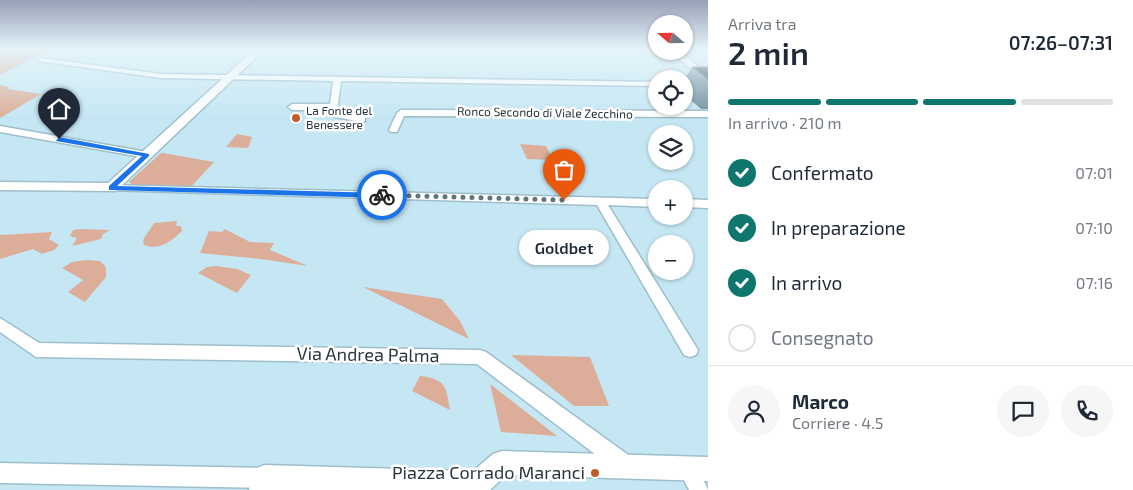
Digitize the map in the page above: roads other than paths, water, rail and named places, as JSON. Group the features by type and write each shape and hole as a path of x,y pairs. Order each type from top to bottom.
{"street":[{"path":"129,72 160,76 230,78 648,84"},
{"path":"111,188 237,72"},
{"path":"337,80 333,114 362,119"},
{"path":"699,85 708,85"},
{"path":"292,107 334,107"},
{"name":"Ronco Secondo di Viale Zecchino","path":"394,130 401,113 708,114"},
{"path":"0,129 147,155"},
{"path":"0,186 648,203"},
{"path":"600,201 690,350"},
{"path":"693,203 708,204"},
{"name":"Via Andrea Palma","path":"0,324 36,350 480,357 626,465"},
{"path":"0,473 263,484 476,484 502,463 626,465 698,468 699,490"}],"place":[{"name":"La Fonte del Benessere","path":"296,118"},
{"name":"Goldbet","path":"564,200"},
{"name":"Piazza Corrado Maranci","path":"595,473"}]}
